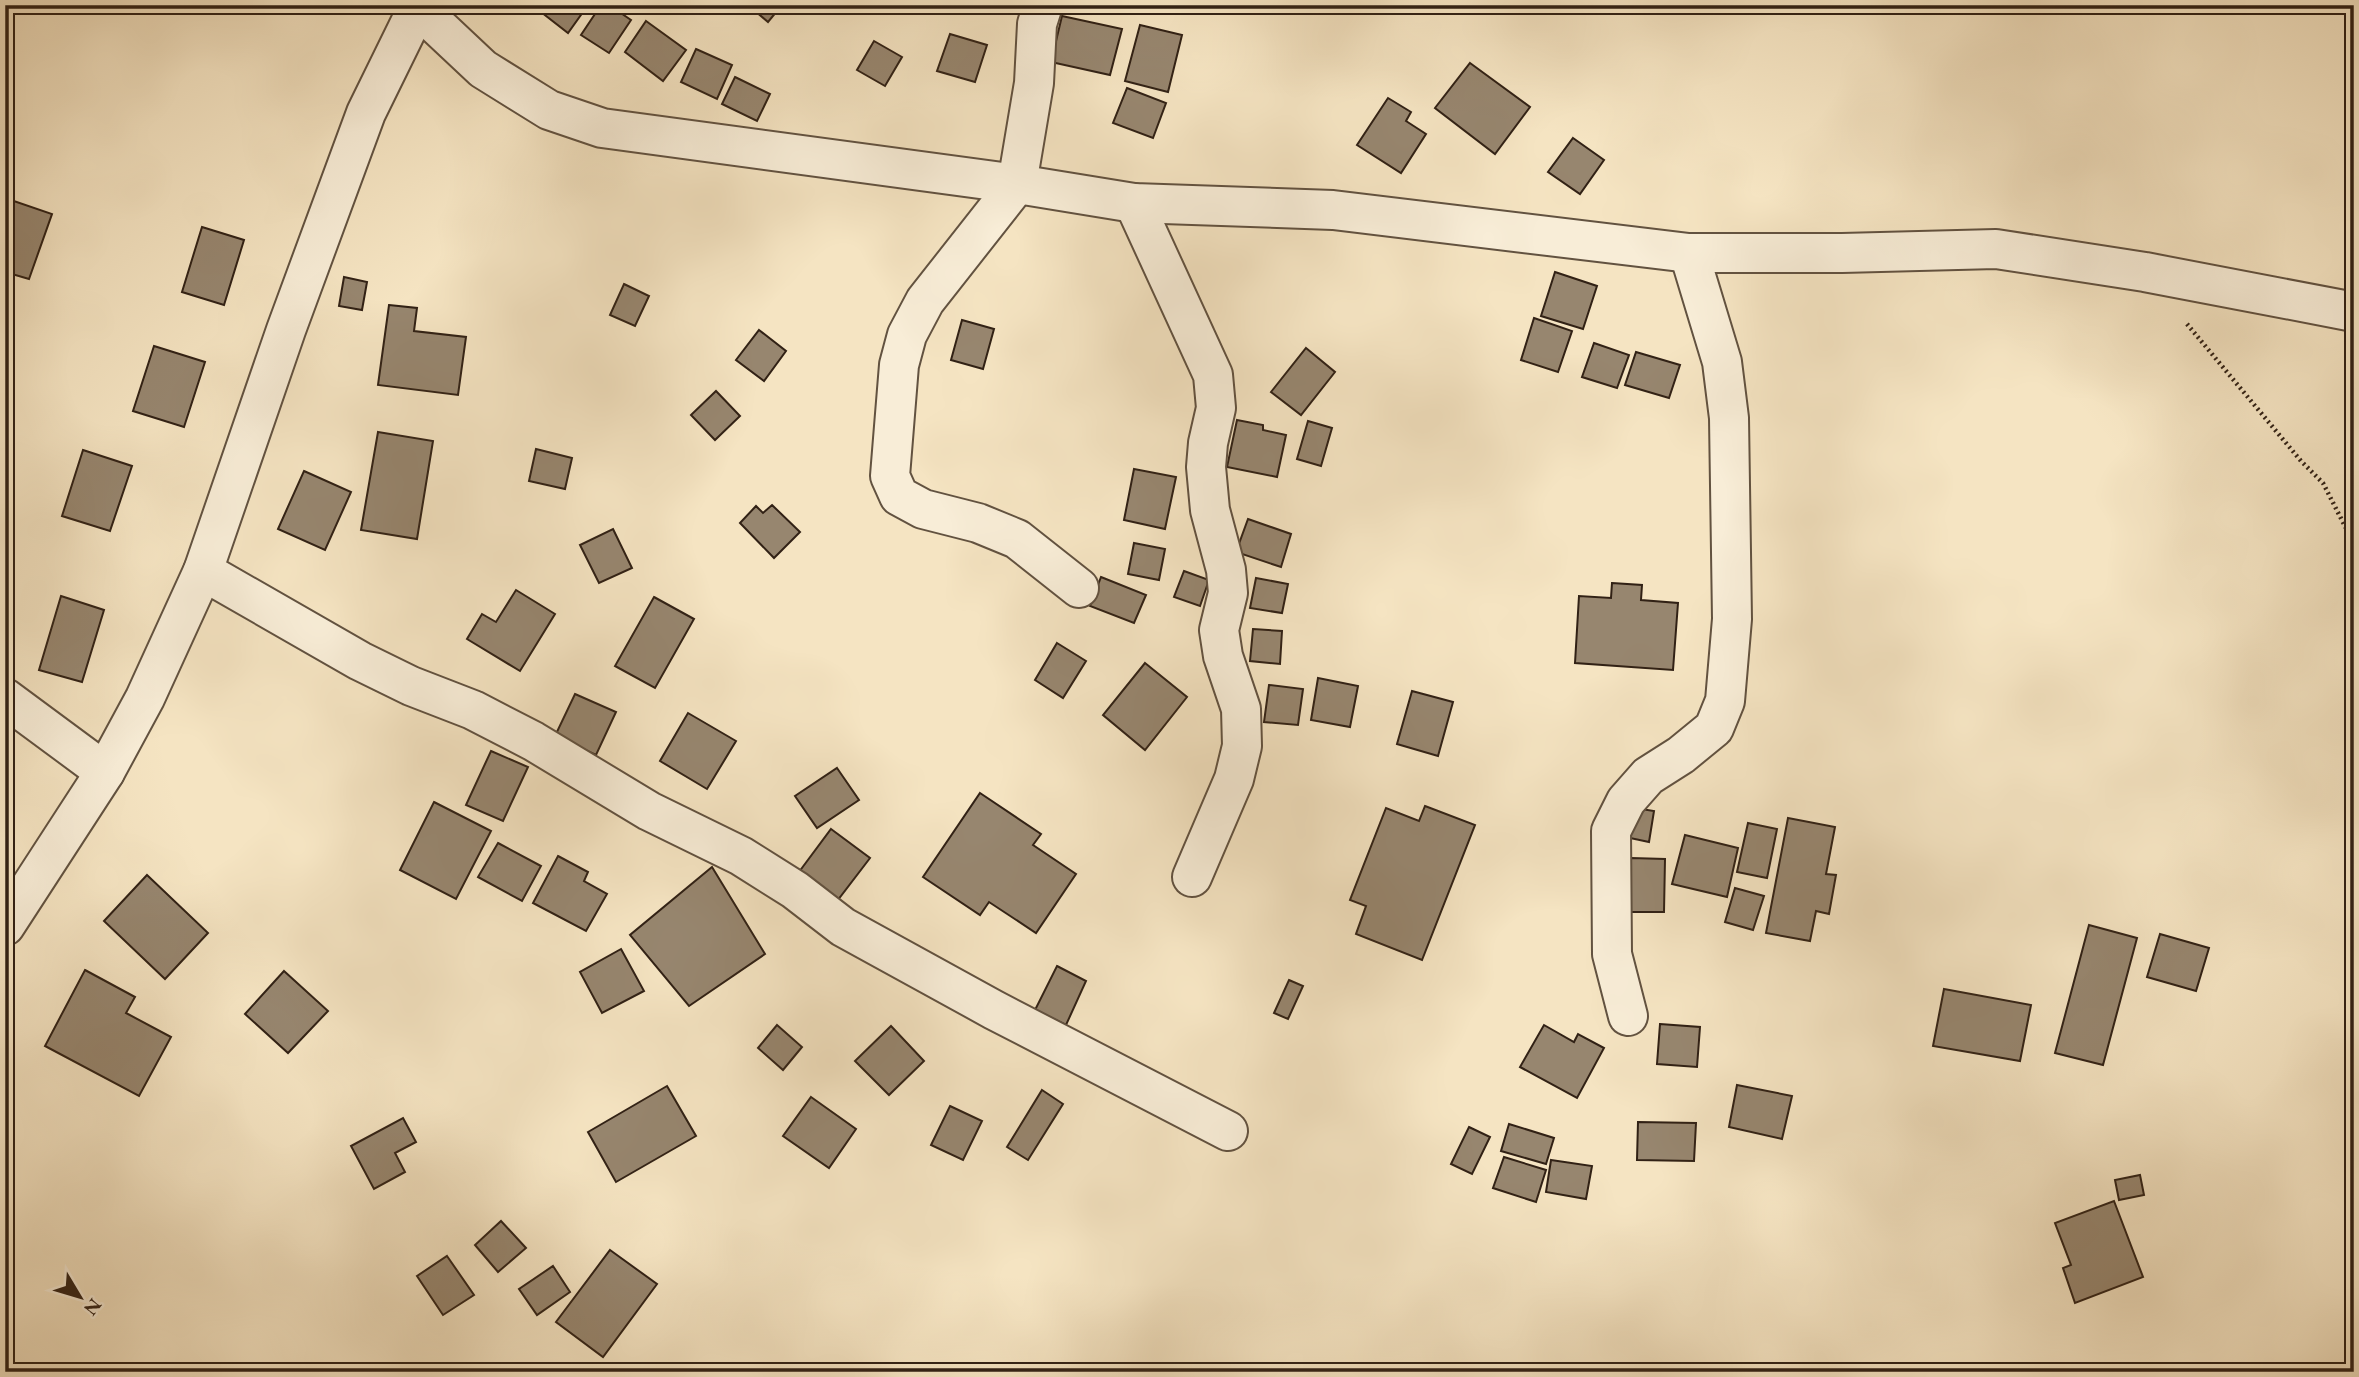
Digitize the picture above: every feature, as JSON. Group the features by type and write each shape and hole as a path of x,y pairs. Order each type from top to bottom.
{"street":[{"path":"1043,5 1037,24 1034,83 1017,184 925,301 907,335 899,365 890,476 899,496 923,509 978,523 1017,539 1079,588"},
{"path":"5,926 105,772 145,698 203,571 286,330 366,113 418,7 483,69 549,110 602,128 1017,184 1134,203 1333,210 1689,253 1996,249 2145,272 2354,312"},
{"path":"1134,203 1213,375 1216,408 1206,467 1210,510 1226,570 1227,593 1219,630 1223,656 1241,709 1242,746 1234,779 1192,877"},
{"path":"1628,1016 1612,954 1611,831 1626,801 1648,776 1681,755 1714,727 1725,701 1732,619 1729,418 1722,362 1689,253"},
{"path":"203,571 360,661 411,686 473,710 533,741 649,811 741,856 795,890 843,927 994,1010 1228,1131"},
{"path":"5,698 105,772"}],"path":[{"path":"2145,272 2301,461 2323,483 2354,544"}],"building":[{"path":"532,5 588,5 568,33"},
{"path":"601,5 609,5 631,20 609,53 581,35"},
{"path":"748,5 782,5 768,22"},
{"path":"1062,16 1122,29 1110,75 1051,62"},
{"path":"646,21 686,50 663,81 625,52"},
{"path":"1140,25 1182,35 1168,92 1125,81"},
{"path":"950,34 987,45 975,82 937,71"},
{"path":"874,41 902,57 885,86 857,70"},
{"path":"696,49 732,65 717,99 681,82"},
{"path":"1470,63 1530,107 1495,154 1435,108"},
{"path":"735,77 770,94 757,121 722,104"},
{"path":"1127,88 1166,103 1153,138 1113,123"},
{"path":"1388,98 1411,112 1406,121 1426,134 1401,173 1357,145"},
{"path":"1573,138 1604,160 1580,194 1548,172"},
{"path":"5,198 52,214 29,279 5,272"},
{"path":"202,227 244,240 224,305 182,292"},
{"path":"1555,272 1597,286 1583,329 1541,316"},
{"path":"344,277 367,282 362,310 339,306"},
{"path":"624,284 649,296 635,326 610,315"},
{"path":"389,305 417,308 414,331 466,337 458,395 378,385"},
{"path":"1534,318 1572,331 1558,372 1521,360"},
{"path":"962,320 994,329 983,369 951,360"},
{"path":"759,330 786,351 764,381 736,360"},
{"path":"1594,343 1629,355 1617,388 1582,377"},
{"path":"154,346 205,362 184,427 133,411"},
{"path":"1306,348 1335,372 1301,415 1271,392"},
{"path":"1636,352 1680,365 1669,398 1625,385"},
{"path":"716,391 740,416 715,440 691,415"},
{"path":"1237,420 1263,425 1263,430 1286,435 1277,477 1227,467"},
{"path":"1308,421 1332,428 1321,466 1297,459"},
{"path":"378,432 433,441 417,539 361,530"},
{"path":"536,449 572,458 565,489 529,481"},
{"path":"83,450 132,466 110,531 62,516"},
{"path":"1134,469 1176,477 1165,529 1124,520"},
{"path":"304,471 351,492 325,550 278,529"},
{"path":"772,505 800,532 774,558 740,523 756,506 763,513"},
{"path":"1248,519 1291,534 1281,567 1236,552"},
{"path":"613,529 632,568 599,583 580,545"},
{"path":"1134,543 1165,549 1159,580 1128,574"},
{"path":"1184,571 1209,580 1200,606 1174,597"},
{"path":"1101,577 1146,595 1134,623 1090,606"},
{"path":"1256,578 1288,584 1282,613 1250,608"},
{"path":"1612,583 1642,585 1641,600 1678,603 1673,670 1575,663 1579,596 1611,598"},
{"path":"516,590 555,614 520,671 467,639 482,614 496,622"},
{"path":"61,596 104,610 82,682 39,670"},
{"path":"654,597 694,619 655,688 615,666"},
{"path":"1253,629 1282,631 1280,664 1250,661"},
{"path":"1057,643 1086,661 1063,698 1035,680"},
{"path":"1145,663 1187,697 1145,750 1103,715"},
{"path":"1318,678 1358,686 1350,727 1311,720"},
{"path":"1269,685 1303,689 1298,725 1264,722"},
{"path":"1412,691 1453,702 1438,756 1397,744"},
{"path":"575,694 616,712 596,755 555,736"},
{"path":"688,713 736,741 707,789 660,761"},
{"path":"491,751 528,767 503,821 466,805"},
{"path":"837,768 859,800 817,828 795,796"},
{"path":"980,793 1041,834 1033,845 1076,874 1036,933 989,902 980,915 923,877"},
{"path":"434,802 491,831 456,899 400,870"},
{"path":"1425,806 1475,825 1422,960 1356,934 1366,906 1350,900 1386,808 1419,821"},
{"path":"1635,808 1654,811 1649,842 1630,838"},
{"path":"1788,818 1835,827 1826,874 1836,875 1829,914 1816,911 1810,941 1766,933"},
{"path":"1748,823 1777,829 1767,878 1737,872"},
{"path":"831,829 870,858 834,905 796,876"},
{"path":"1685,835 1738,848 1727,897 1672,884"},
{"path":"498,843 541,866 522,901 478,877"},
{"path":"558,856 588,872 584,881 607,894 586,931 533,903"},
{"path":"1631,858 1665,859 1664,912 1629,912"},
{"path":"712,867 765,954 689,1006 630,935"},
{"path":"147,875 208,933 165,979 104,921"},
{"path":"1735,888 1764,896 1753,930 1725,922"},
{"path":"2089,925 2137,938 2103,1065 2055,1053"},
{"path":"2160,934 2209,948 2196,991 2147,977"},
{"path":"621,949 644,991 602,1013 580,972"},
{"path":"1057,966 1086,981 1066,1025 1035,1010"},
{"path":"85,970 135,997 126,1013 171,1037 139,1096 45,1046"},
{"path":"284,971 328,1011 288,1053 245,1014"},
{"path":"1289,980 1303,986 1288,1019 1274,1013"},
{"path":"1944,989 2031,1005 2020,1061 1933,1046"},
{"path":"1660,1024 1700,1027 1697,1067 1657,1064"},
{"path":"777,1025 802,1047 783,1070 758,1048"},
{"path":"1544,1025 1574,1042 1578,1034 1604,1048 1577,1098 1520,1067"},
{"path":"891,1026 924,1061 889,1095 855,1061"},
{"path":"1737,1085 1792,1096 1782,1139 1729,1127"},
{"path":"667,1086 696,1136 616,1182 588,1132"},
{"path":"1042,1090 1063,1104 1028,1160 1007,1147"},
{"path":"811,1097 856,1129 829,1168 783,1136"},
{"path":"950,1106 982,1121 963,1160 931,1145"},
{"path":"403,1118 416,1142 395,1153 405,1172 374,1189 351,1146"},
{"path":"1638,1122 1696,1123 1694,1161 1637,1160"},
{"path":"1509,1124 1554,1138 1546,1164 1501,1151"},
{"path":"1469,1127 1490,1137 1472,1174 1451,1164"},
{"path":"1504,1157 1546,1170 1536,1202 1493,1188"},
{"path":"1551,1160 1592,1166 1586,1199 1546,1192"},
{"path":"2140,1175 2144,1195 2119,1200 2115,1180"},
{"path":"2114,1201 2143,1277 2075,1303 2063,1268 2071,1265 2055,1223"},
{"path":"501,1221 526,1248 498,1272 475,1245"},
{"path":"610,1250 657,1284 603,1357 556,1322"},
{"path":"447,1256 474,1295 443,1315 417,1276"},
{"path":"553,1266 570,1292 537,1315 519,1289"}]}
